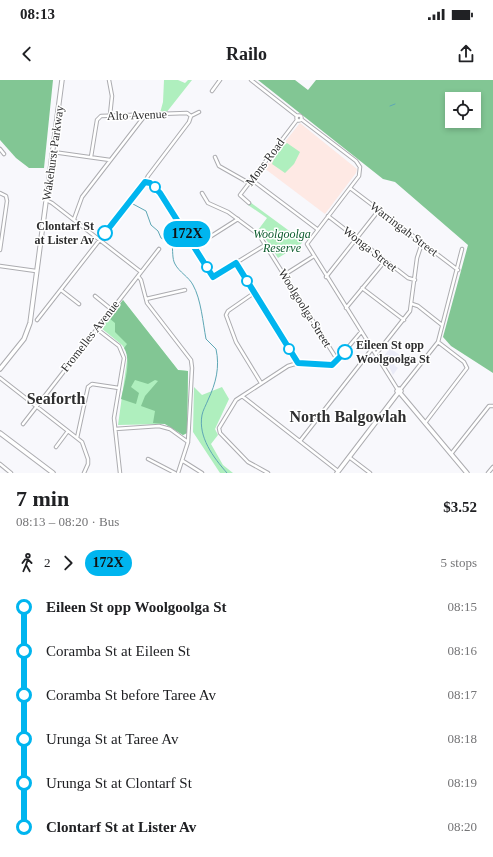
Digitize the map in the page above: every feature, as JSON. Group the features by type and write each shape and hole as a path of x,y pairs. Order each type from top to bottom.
{"main road":[{"name":"Wakehurst Parkway","path":"0,370 21,343 30,323 62,80"},
{"path":"338,472 399,392 467,473"},
{"path":"0,433 51,473"}],"street":[{"path":"109,80 112,96 110,115"},
{"path":"212,91 220,80"},
{"path":"251,80 297,116 301,116 301,119 358,164 360,169 359,176 307,244 326,277 399,392 438,342 458,270 462,249"},
{"path":"36,320 145,182 189,122 191,116 199,112"},
{"name":"Alto Avenue","path":"91,157 97,120 101,116 187,113 191,116"},
{"path":"74,219 82,197 143,118 143,115"},
{"path":"297,116 297,120 301,119"},
{"name":"Mons Road","path":"249,203 240,195 297,120"},
{"path":"0,149 4,154"},
{"path":"53,152 110,160"},
{"path":"215,157 219,166 249,183"},
{"path":"252,180 317,230"},
{"path":"145,182 150,183 160,193 213,277 265,245"},
{"name":"Warringah Street","path":"350,188 458,270"},
{"path":"0,193 6,196 7,201 0,250"},
{"name":"Woolgoolga Street","path":"202,193 208,203 228,212 254,230 338,361"},
{"path":"46,200 74,219 141,272"},
{"path":"326,277 379,210"},
{"name":"Wonga Street","path":"328,216 384,261 408,278 415,280"},
{"path":"194,247 238,219"},
{"path":"376,354 410,311 417,258 422,243"},
{"name":"Fromelles Avenue","path":"23,424 159,249"},
{"path":"284,275 314,256"},
{"path":"346,308 384,261"},
{"path":"236,263 298,363"},
{"path":"0,266 36,271"},
{"path":"138,276 141,280 146,299 151,308 191,360 192,368 188,442 178,473"},
{"path":"362,288 404,320"},
{"path":"61,290 79,304"},
{"path":"146,299 185,290"},
{"path":"254,293 226,313 226,317 236,342 261,383"},
{"path":"95,296 111,309"},
{"path":"412,304 418,306 443,325"},
{"path":"97,329 119,346 123,353 124,363 114,418 120,473"},
{"path":"268,473 248,462 218,431 230,407 242,396 292,364 332,365 338,361 361,332"},
{"path":"425,423 467,368 464,362 438,342"},
{"path":"300,441 372,349"},
{"path":"0,378 82,442 88,459 88,464 84,473"},
{"path":"77,438 88,387 92,384 119,388"},
{"path":"242,396 338,472"},
{"path":"451,454 489,406 493,406"},
{"path":"115,429 165,427 188,442"},
{"path":"56,447 68,431"},
{"path":"349,457 370,473"},
{"path":"148,459 175,473"},
{"path":"183,461 202,473"},
{"path":"0,464 11,473"},
{"path":"488,473 493,467"}],"shaded area":[{"path":"300,123 357,169 356,173 325,214 264,168"},
{"path":"390,348 401,356 394,365 398,368 393,375 384,356"}],"green space":[{"path":"0,80 53,80 44,168 29,168 16,158 0,140"},
{"path":"164,80 178,80 185,83 188,80 192,80 166,113 160,113 163,102"},
{"path":"258,80 295,80 308,90 316,80 493,80 493,373 451,346 443,337 468,245 395,182 383,179"},
{"path":"287,143 300,152 294,164 285,173 272,164 277,151"},
{"name":"Woolgoolga Reserve","path":"250,202 303,241 301,244 278,258 262,233 258,230 267,218 248,205"},
{"path":"123,300 178,370 188,371 187,433 183,435 165,424 118,425 128,353 122,345 101,328"},
{"path":"123,300 178,370 188,371 187,433 183,435 165,424 153,423 155,411 141,406 145,396 158,381 155,380 148,384 135,380 131,387 139,393 136,404 121,399 127,373 127,359 124,348 127,344 115,332 115,323 109,318"},
{"path":"194,387 202,395 222,387 229,399 215,429 218,435 211,444 223,465 233,473 220,473 193,432"}],"waterway":[{"path":"390,106 395,104"},
{"path":"133,204 146,211 151,225 158,231 161,238 172,243 174,262 179,270 191,282 196,291 206,339 216,349 218,362 215,381 202,415 202,431 204,439 212,453 227,473"}],"bus line":[{"name":"172X","path":"105,233 145,182 150,183 160,193 213,277 236,263 298,363 332,365 336,363 345,352"}],"place":[{"name":"Clontarf St at Lister Av","path":"105,233"},
{"name":"Eileen St opp Woolgoolga St","path":"345,352"}],"district":[{"name":"Seaforth","path":"56,398"},
{"name":"North Balgowlah","path":"348,416"}]}
